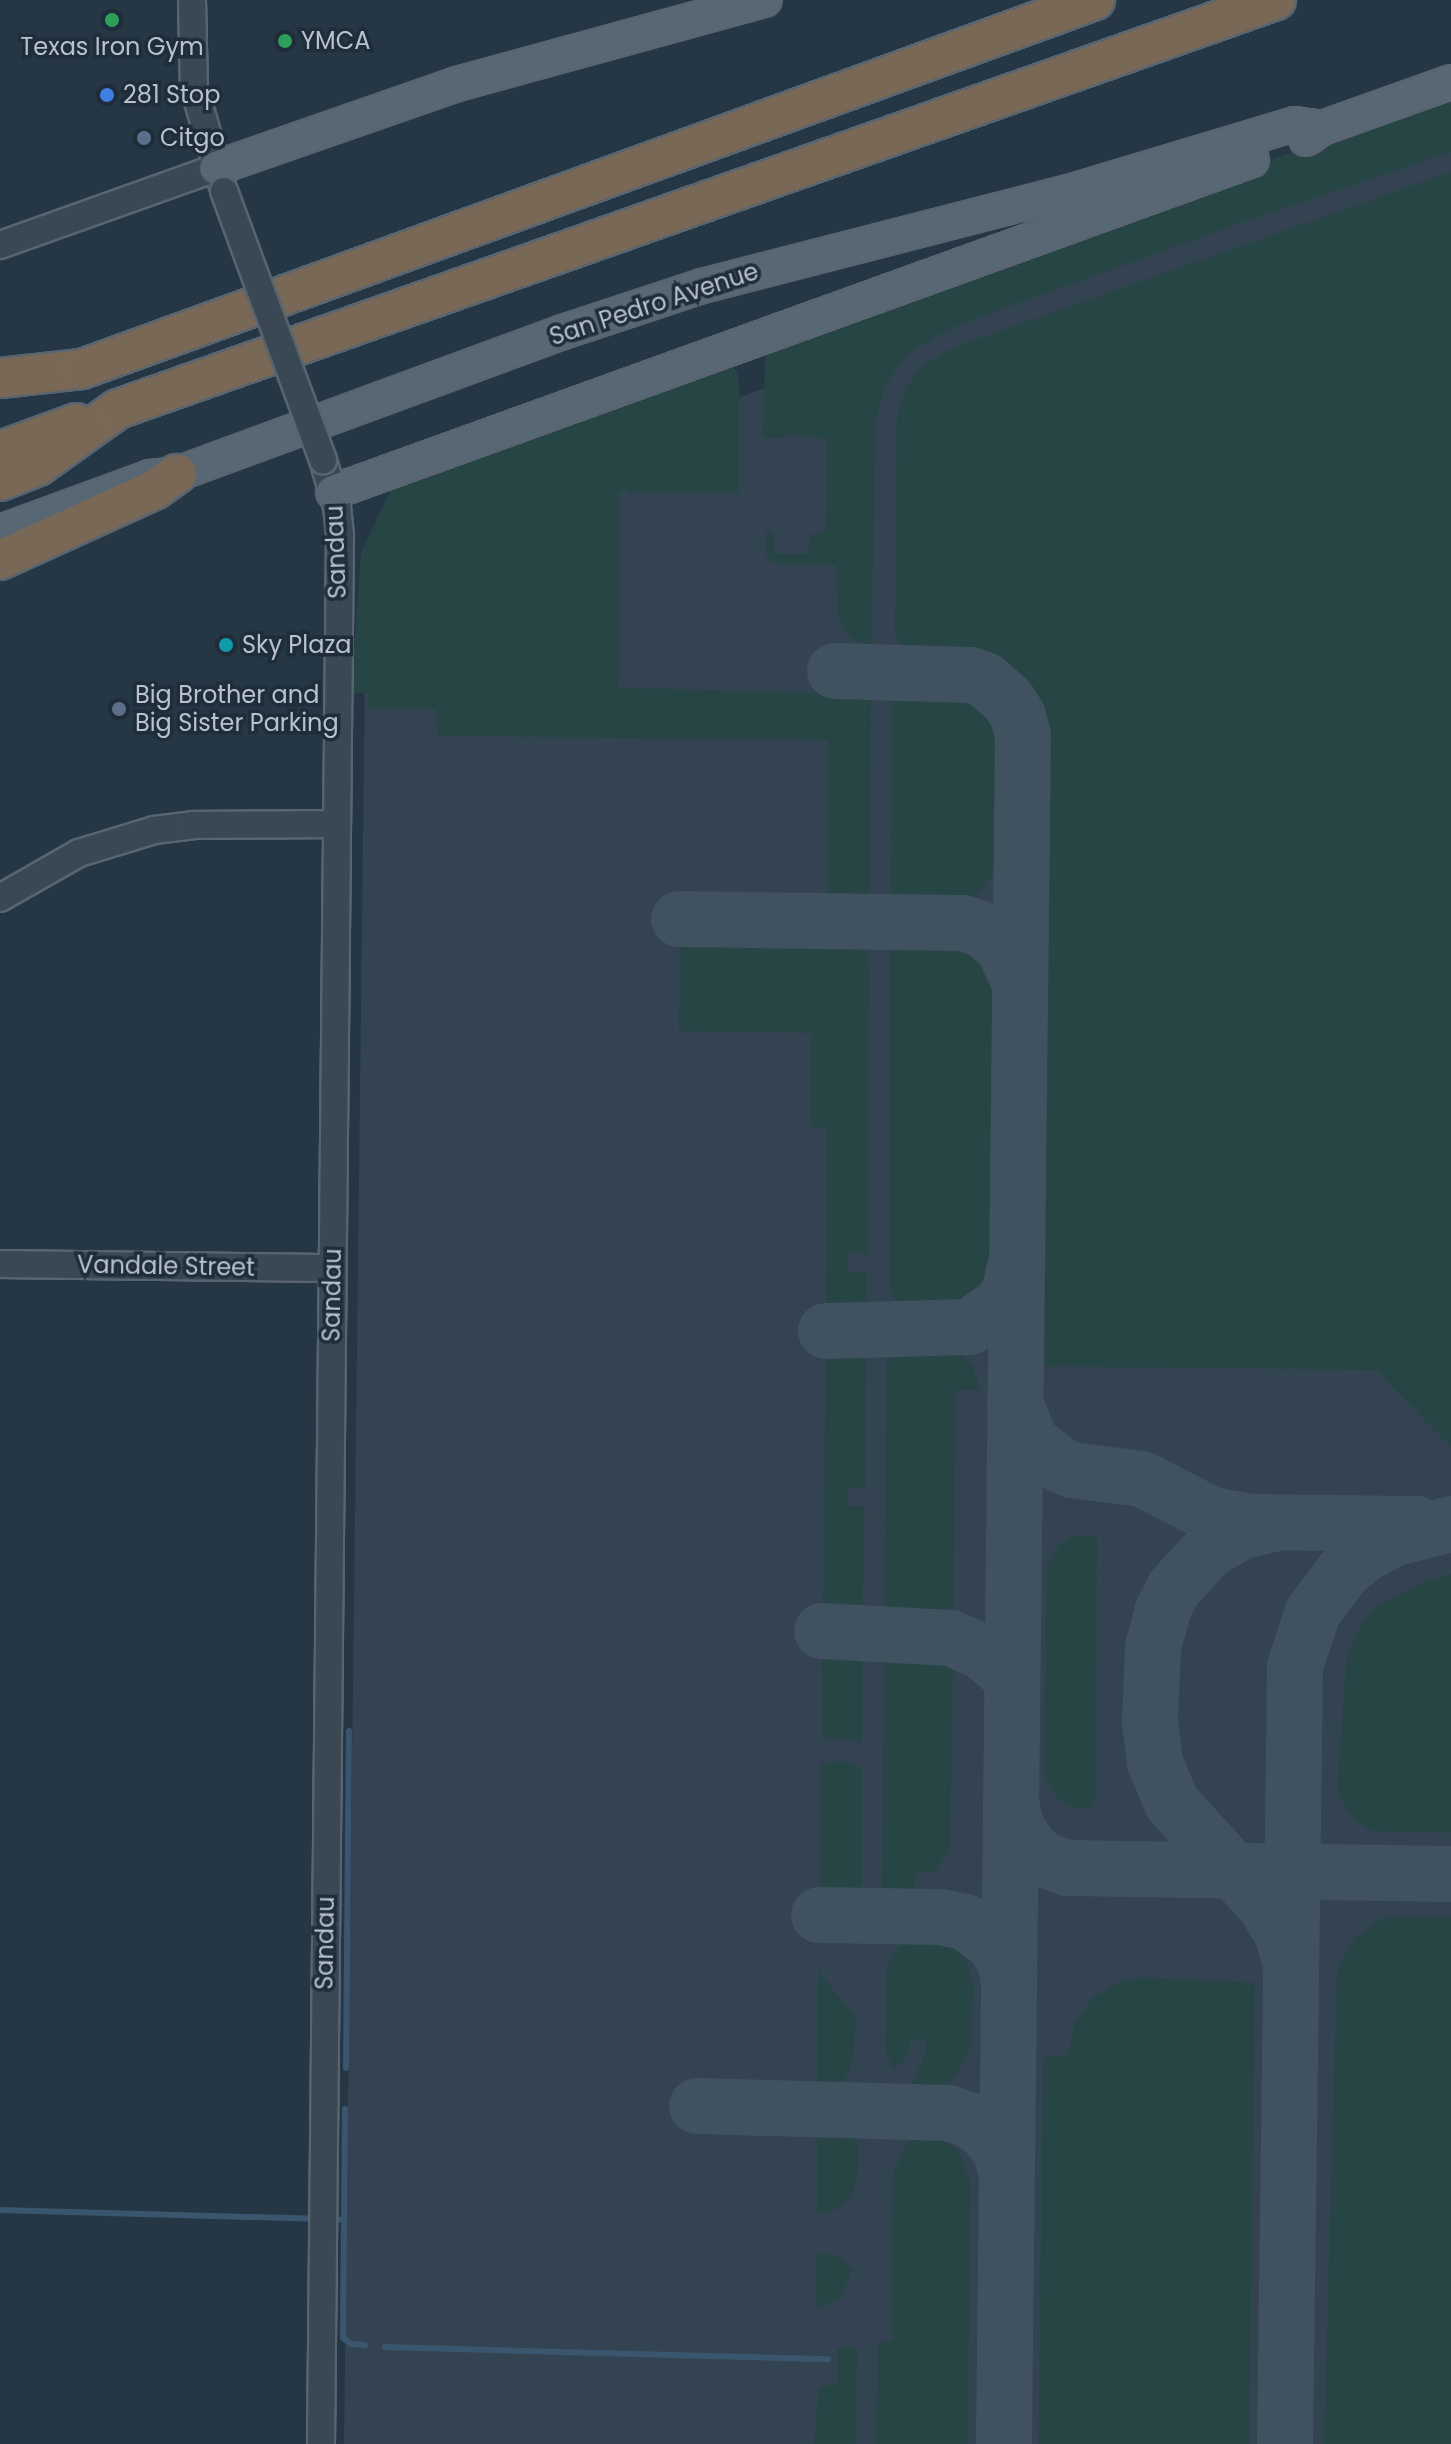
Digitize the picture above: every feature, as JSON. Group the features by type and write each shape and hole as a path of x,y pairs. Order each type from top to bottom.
{"highway":[{"path":"0,399 1095,0"},
{"path":"0,451 1276,0"},
{"path":"0,378 82,369"},
{"path":"0,481 38,466 118,409"},
{"path":"0,560 156,489 177,474"}],"main road":[{"path":"220,180 457,84 765,0"},
{"name":"San Pedro Avenue","path":"333,492 1301,142 1322,128 1451,82"},
{"name":"San Pedro Avenue","path":"0,532 150,477 177,474 563,332 740,275 1077,190 1295,124 1322,128"}],"street":[{"name":"Sandau","path":"192,0 194,88 220,180 323,460 333,492 340,535 321,2444"},
{"path":"0,245 220,180"},
{"path":"0,898 79,853 154,830 193,825 336,824"},
{"name":"Vandale Street","path":"0,1264 332,1268"}],"shaded area":[{"path":"1451,136 1451,2444 344,2444 366,586 435,509"}],"green space":[{"path":"1451,95 1451,152 1260,216 963,323 934,337 904,358 885,386 876,420 871,650 850,637 838,617 836,565 776,564 766,556 766,531 774,534 774,554 808,554 810,535 826,532 827,439 785,433 784,438 763,438 765,355 775,338"},
{"path":"1451,172 1451,1447 1376,1370 1034,1366 1042,739 1037,713 1026,691 1005,670 979,655 907,648 898,641 895,630 897,417 906,387 924,365 952,348"},
{"path":"730,362 737,371 739,389 739,493 630,493 625,488 620,493 619,688 834,693 871,690 870,903 828,903 828,740 438,736 436,709 368,708 368,693 351,693 361,552 391,490 404,479"},
{"path":"892,690 972,694 989,706 1002,730 1001,849 995,872 974,896 948,904 891,904"},
{"path":"680,934 856,936 866,943 869,972 867,1254 848,1253 848,1271 867,1272 866,1312 826,1312 827,1127 811,1127 811,1033 679,1031"},
{"path":"897,936 967,942 989,959 999,984 997,1259 984,1292 976,1300 954,1310 905,1308 892,1296 889,1284 889,945"},
{"path":"826,1346 854,1347 866,1357 865,1488 847,1488 848,1506 865,1506 862,1616 829,1615 823,1608"},
{"path":"895,1346 943,1348 957,1352 972,1365 978,1382 979,1390 956,1390 953,1608 935,1618 884,1617 887,1362 888,1352"},
{"path":"1077,1535 1097,1537 1095,1806 1078,1809 1057,1798 1044,1774 1047,1568 1058,1546"},
{"path":"1451,1574 1451,1833 1372,1831 1353,1818 1337,1792 1347,1656 1362,1623 1377,1607 1427,1581"},
{"path":"828,1647 862,1648 862,1744 857,1745 857,1739 823,1738 822,1654"},
{"path":"884,1647 939,1650 953,1659 950,1850 935,1871 915,1874 914,1899 882,1898"},
{"path":"844,1761 861,1768 861,1893 833,1897 819,1894 821,1763"},
{"path":"1386,1917 1451,1917 1451,2444 1324,2444 1337,1972 1355,1937"},
{"path":"915,1936 940,1938 957,1949 967,1963 973,1983 972,2040 966,2060 951,2081 931,2091 911,2087 926,2051 926,2039 909,2039 909,2054 894,2070 886,2053 887,1967 898,1947"},
{"path":"818,1971 856,2018 853,2060 846,2077 831,2088 818,2090"},
{"path":"1141,1977 1255,1983 1249,2444 1039,2444 1043,2057 1068,2055 1075,2022 1093,1998 1118,1982"},
{"path":"817,2129 854,2136 859,2145 857,2180 851,2195 841,2206 827,2214 817,2214"},
{"path":"932,2133 959,2151 970,2182 968,2444 876,2444 878,2343 892,2341 893,2173 907,2143 916,2136"},
{"path":"817,2254 836,2255 852,2270 841,2298 816,2308"},
{"path":"857,2346 856,2444 814,2444 819,2386 837,2385 837,2348"}],"waterway":[{"path":"346,2068 349,1731"},
{"path":"345,2109 343,2338 351,2344 365,2345"},
{"path":"0,2210 316,2219"},
{"path":"331,2219 344,2220"},
{"path":"385,2347 828,2359"}],"taxiway":[{"path":"835,671 971,675 985,680 1008,700 1018,716 1023,736 1004,2444"},
{"path":"679,919 963,923 983,930 1003,947 1020,983"},
{"path":"826,1331 969,1327 1001,1305 1010,1289 1016,1264"},
{"path":"1015,1403 1031,1442 1059,1464 1072,1470 1142,1479 1212,1515 1251,1522 1417,1524"},
{"path":"1277,1523 1241,1532 1209,1550 1174,1588 1163,1610 1153,1647 1150,1722 1155,1763 1172,1803 1264,1904 1281,1931 1288,1954"},
{"path":"1285,2444 1295,1666 1313,1612 1343,1572 1368,1552 1395,1538 1451,1524"},
{"path":"822,1631 951,1638 984,1653 1012,1677"},
{"path":"1011,1802 1016,1826 1030,1848 1045,1860 1067,1868 1451,1874"},
{"path":"819,1915 941,1917 965,1922 993,1942 1006,1964 1009,1983"},
{"path":"697,2106 948,2113 971,2121 988,2134 1000,2151 1007,2173"}],"place":[{"name":"Texas Iron Gym","path":"112,20"},
{"name":"YMCA","path":"285,41"},
{"name":"281 Stop","path":"107,95"},
{"name":"Citgo","path":"144,138"},
{"name":"Sky Plaza","path":"226,645"},
{"name":"Big Brother and Big Sister Parking","path":"119,709"}]}
